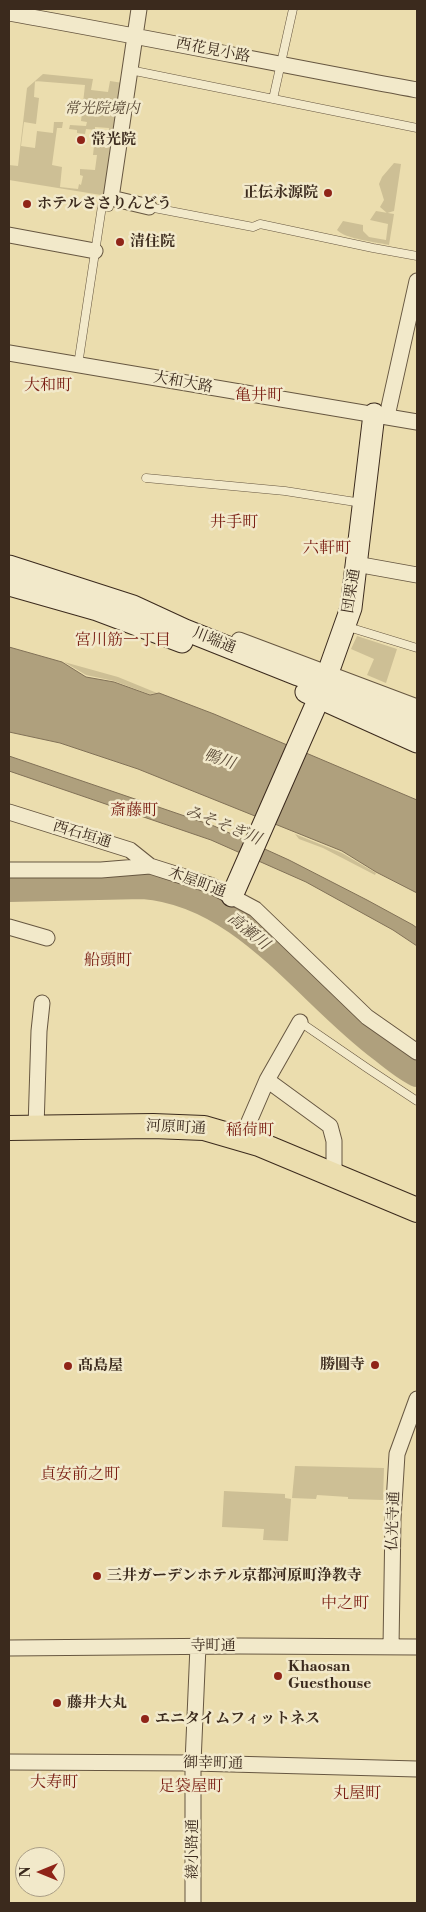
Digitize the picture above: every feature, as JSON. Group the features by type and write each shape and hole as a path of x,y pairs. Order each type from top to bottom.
{"main road":[{"name":"河原町通","path":"9,1128 188,1126 218,1131 242,1138 417,1210"}],"street":[{"path":"140,9 111,198 149,207"},
{"name":"西花見小路","path":"9,13 417,90"},
{"path":"9,235 95,251"},
{"name":"団栗通","path":"232,896 324,685 351,608 362,503 381,415 417,281"},
{"name":"大和大路","path":"9,353 417,422"},
{"path":"356,564 417,575"},
{"name":"川端通","path":"9,566 133,606 184,630 417,724"},
{"name":"川端通","path":"9,585 106,614 204,651 324,685 417,742"},
{"path":"324,685 417,707"},
{"name":"西石垣通","path":"9,812 130,850 150,866"},
{"name":"木屋町通","path":"9,870 101,870 150,866 210,885 255,909 367,1017 417,1052"},
{"path":"9,927 46,938"},
{"path":"36,1128 39,1031 42,1003"},
{"path":"242,1138 267,1080 300,1022"},
{"path":"267,1080 330,1126 334,1141 334,1175"},
{"name":"仏光寺通","path":"391,1647 397,1454 417,1399"},
{"name":"寺町通","path":"9,1648 198,1646 417,1648"},
{"name":"綾小路通","path":"193,1903 193,1763 198,1646"},
{"name":"御幸町通","path":"9,1762 193,1763 417,1769"}],"lane":[{"path":"273,100 293,9"},
{"path":"130,70 417,128"},
{"path":"78,364 102,206 109,207 111,198"},
{"path":"149,207 253,227 260,224 417,256"},
{"path":"146,478 285,491 362,503"},
{"path":"345,626 417,648"},
{"path":"300,1022 417,1101"}],"green space":[{"name":"常光院境内","path":"43,74 93,79 91,90 108,92 110,81 123,83 107,196 9,180 9,165 18,166 27,88 35,81","holes":["35,81 85,85 81,121 87,122 86,126 70,125 69,129 85,134 86,129 95,130 95,127 109,128 107,147 94,146 93,155 97,155 95,170 80,169 80,175 83,176 78,189 60,187 62,167 52,165 57,128 62,128 63,122 54,122 53,133 37,131 35,148 21,146 24,122 36,124 39,98 34,97"]},
{"path":"394,163 401,164 394,211 387,213 380,207 384,200 379,184 382,177"},
{"path":"376,211 394,214 389,245 347,236 337,230 343,221 363,225 363,231 369,237 386,240 388,224 370,220"},
{"path":"357,636 397,649 386,683 367,675 374,659 351,649"},
{"path":"64,662 118,677 157,693 149,694 114,681 86,675"},
{"path":"295,834 342,853 376,873 375,875 323,848 299,839"},
{"path":"295,1466 384,1468 383,1500 348,1499 348,1497 317,1495 316,1499 292,1498"},
{"path":"224,1491 285,1494 285,1498 291,1499 288,1541 263,1540 264,1529 222,1527"}],"water":[{"name":"鴨川","path":"9,647 62,662 86,677 114,682 150,695 159,693 214,714 417,800 417,893 376,872 342,851 138,769 60,743 9,732"},
{"path":"9,756 214,826 289,860 413,925 417,928 417,946 393,930 306,882 211,840 9,771"}],"waterway":[{"name":"高瀬川","path":"9,888 143,885 179,892 213,906 244,926 273,949 355,1026 395,1059 417,1073"}],"place":[{"name":"常光院","path":"81,140"},
{"name":"正伝永源院","path":"328,193"},
{"name":"ホテルささりんどう","path":"27,204"},
{"name":"清住院","path":"120,242"},
{"name":"勝圓寺","path":"375,1365"},
{"name":"髙島屋","path":"68,1366"},
{"name":"三井ガーデンホテル京都河原町浄教寺","path":"97,1576"},
{"name":"Khaosan Guesthouse","path":"278,1676"},
{"name":"藤井大丸","path":"57,1703"},
{"name":"エニタイムフィットネス","path":"145,1719"}],"district":[{"name":"大和町","path":"48,386"},
{"name":"亀井町","path":"259,396"},
{"name":"井手町","path":"234,523"},
{"name":"六軒町","path":"327,549"},
{"name":"宮川筋一丁目","path":"123,641"},
{"name":"斎藤町","path":"134,811"},
{"name":"船頭町","path":"108,961"},
{"name":"稲荷町","path":"250,1131"},
{"name":"貞安前之町","path":"80,1475"},
{"name":"中之町","path":"345,1604"},
{"name":"大寿町","path":"54,1783"},
{"name":"足袋屋町","path":"191,1787"},
{"name":"丸屋町","path":"357,1794"}],"water label":[{"name":"みそそぎ川","path":"223,826"}]}
